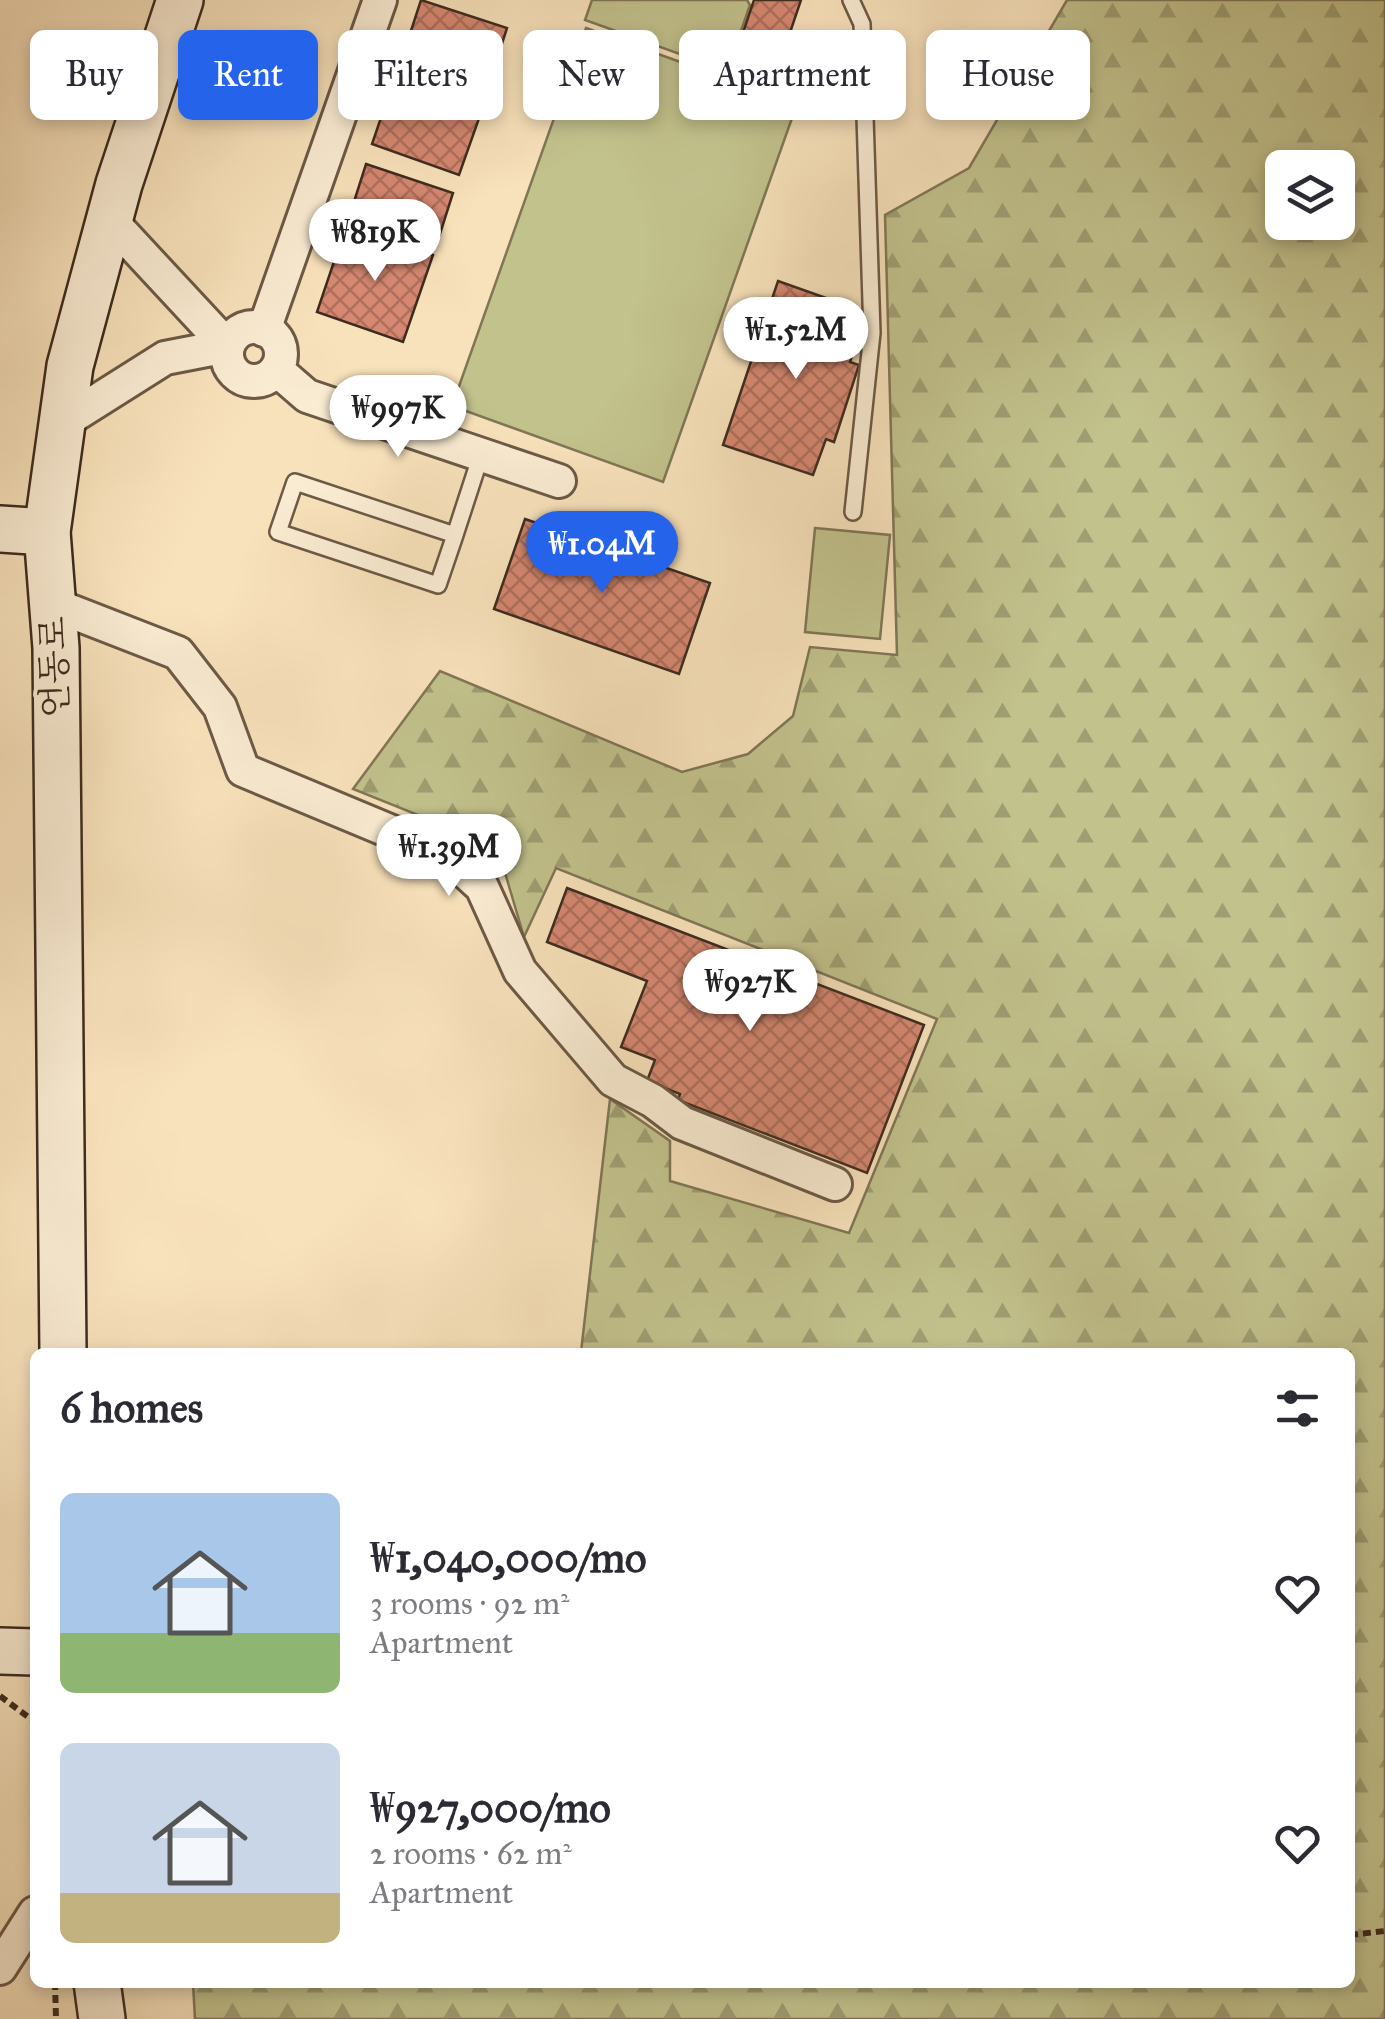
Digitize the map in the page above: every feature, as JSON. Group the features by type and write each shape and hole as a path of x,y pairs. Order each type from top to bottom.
{"main road":[{"name":"언동로","path":"64,1348 56,648 47,532 70,366 109,219 180,0"},
{"path":"0,529 47,532"},
{"path":"0,1650 30,1652"},
{"path":"98,1988 102,2019"}],"street":[{"path":"264,330 380,0"},
{"path":"109,219 228,346"},
{"path":"256,326 264,330 274,334 282,352 277,370 262,380 242,379 229,365 228,346 238,331 256,326"},
{"path":"62,423 165,358 228,346"},
{"path":"277,370 307,396 558,481"},
{"path":"52,604 178,653 220,708 243,770 447,855 482,887 520,971 612,1080 653,1101 682,1123 835,1184"},
{"path":"0,1968 30,1921"}],"lane":[{"path":"851,0 862,24 872,333 853,512"},
{"path":"455,535 295,482 278,532 438,585 455,535 481,455"}],"path":[{"path":"0,1696 30,1718"},
{"path":"1355,1935 1385,1932"},
{"path":"54,1988 56,2019"}],"green space":[{"path":"592,0 747,0 750,5 741,30 679,30 679,54 659,47 659,30 613,30 585,20"},
{"path":"1067,0 1385,0 1385,2019 195,2019 193,1988 1355,1988 1355,1348 581,1348 610,1099 670,1141 670,1181 849,1233 937,1019 556,868 524,937 503,866 458,831 353,789 440,671 682,772 748,754 793,716 810,647 897,655 885,215 969,168 997,120 1090,120 1090,30 1050,30"},
{"path":"659,54 679,61 679,120 791,120 663,482 452,406 553,120 659,120"},
{"path":"815,528 890,535 880,639 805,632"}],"building":[{"path":"421,0 507,28 503,41 503,30 411,30"},
{"path":"754,0 801,0 791,30 744,30"},
{"path":"380,120 478,120 459,175 372,144"},
{"path":"366,164 453,193 439,237 352,208"},
{"path":"346,226 433,255 403,342 317,312"},
{"path":"778,281 829,299 825,312 862,325 850,362 859,365 834,442 826,439 813,475 723,445"},
{"path":"525,519 710,583 679,674 494,609"},
{"path":"567,888 924,1025 867,1173 678,1100 680,1094 647,1081 655,1060 621,1047 647,981 547,942"}]}
